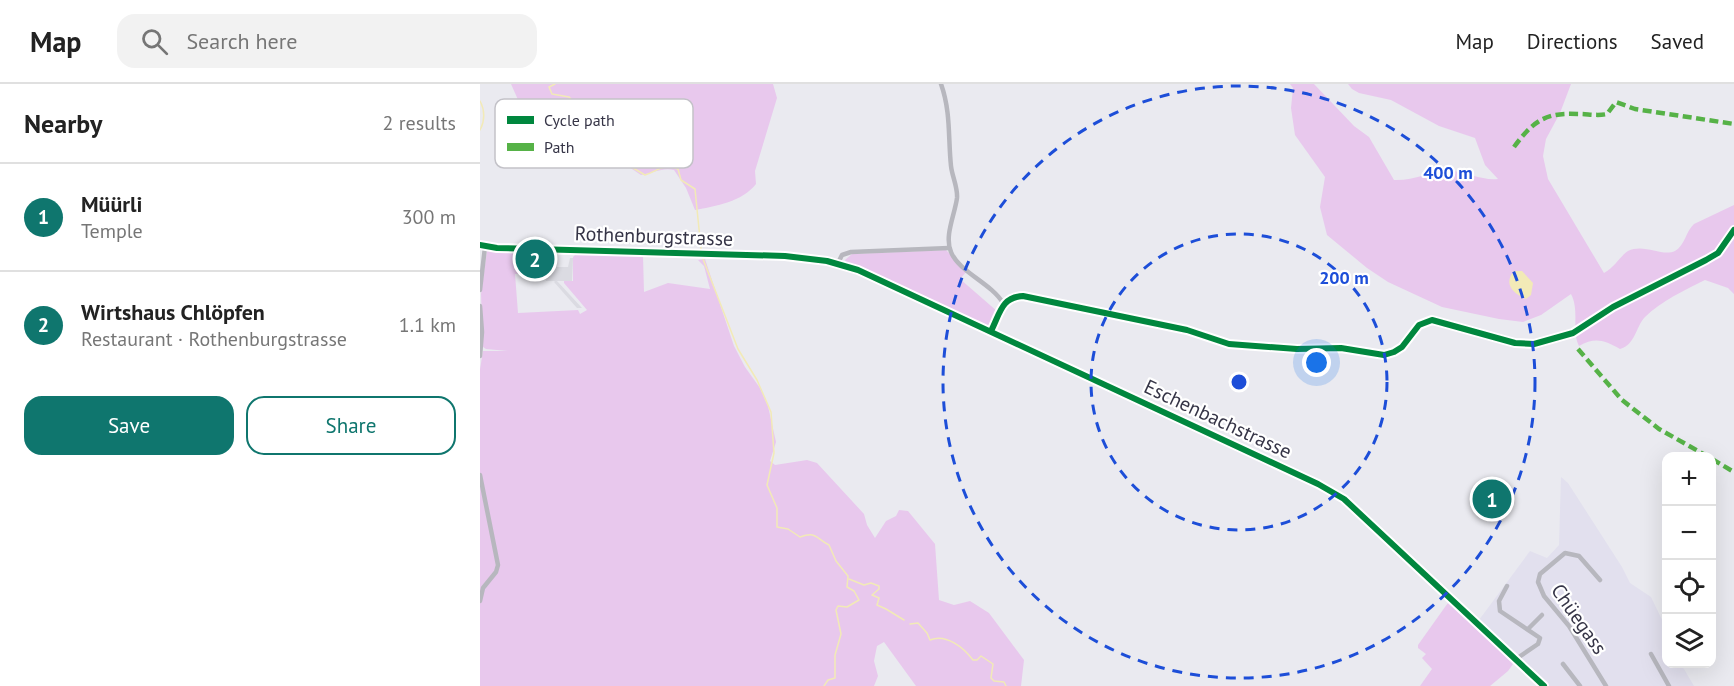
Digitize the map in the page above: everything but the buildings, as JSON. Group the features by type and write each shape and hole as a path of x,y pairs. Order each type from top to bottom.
{"street":[{"path":"941,84 948,106 951,164 957,195 949,248 960,264 990,288 1003,303 991,331"},
{"path":"480,290 482,246"},
{"name":"Rothenburgstrasse","path":"482,246 785,256 827,261"},
{"path":"838,263 842,255 851,252 949,248"},
{"name":"Eschenbachstrasse","path":"827,261 875,278 991,331 1318,484 1344,499 1544,686"},
{"path":"480,306 482,332 480,356"},
{"path":"480,475 498,565 496,572 483,588 480,601"},
{"name":"Chüegass","path":"1600,580 1584,560 1570,552 1565,553 1540,574 1538,582 1542,592 1569,626 1606,686"},
{"path":"1508,586 1499,601 1500,611 1539,637 1539,642 1516,659"},
{"path":"1528,629 1542,615"},
{"path":"1651,654 1669,686"},
{"path":"1563,664 1580,686"}],"shaded area":[{"path":"511,84 773,84 777,98 755,171 756,184 736,199 695,210 686,188 674,170 641,175 630,168 693,168 693,99 518,99"},
{"path":"1290,84 1314,84 1354,126 1369,137 1394,180 1451,171 1487,179 1498,179 1485,165 1475,138 1439,126 1391,100 1359,93 1348,84 1571,84 1560,113 1546,139 1543,156 1548,179 1604,273 1625,253 1634,249 1675,251 1694,224 1734,205 1734,294 1728,288 1705,280 1651,311 1629,343 1620,349 1600,341 1590,341 1579,346 1574,300 1571,294 1541,315 1523,322 1442,307 1388,282 1327,235 1320,207 1325,177 1295,135 1291,108 1293,88"},
{"path":"946,250 967,271 960,279 998,312 990,327 846,263 845,260 852,254"},
{"path":"487,251 524,253 525,273 515,274 518,313 578,310 580,314 587,310 564,283 564,281 573,281 573,257 576,254 643,256 644,292 668,283 710,289 704,266 698,260 705,259 734,346 760,388 768,406 776,442 770,461 775,465 807,460 817,463 864,514 867,525 875,538 886,521 896,516 899,510 908,511 935,544 939,600 954,605 970,601 989,613 1024,660 1021,686 916,686 884,642 877,646 874,661 878,676 874,686 480,686 480,369 483,351 508,351 483,347 481,294"},
{"path":"547,256 554,256 554,267 568,267 570,258 573,258 572,281 557,281 582,308 577,308 555,281 546,281 545,268 549,267"},
{"path":"1514,271 1522,271 1533,283 1531,295 1526,299 1511,288 1509,280"},
{"path":"1561,477 1568,483 1630,583 1651,597 1662,620 1662,668 1683,668 1694,686 1548,686 1479,620 1530,551 1547,558 1559,545"},
{"path":"1452,602 1513,664 1490,686 1420,686 1432,669 1422,658 1426,654 1418,648 1418,645 1448,603"}],"waterway":[{"path":"555,84 549,87 552,94 571,99"},
{"path":"480,101 484,116 480,130"},
{"path":"633,168 645,175 662,168"},
{"path":"676,168 678,169 681,180 695,189 701,249"},
{"path":"703,259 738,349 757,380 771,412 774,453 767,485 777,508 777,527 788,529 800,537 816,536 829,545 836,561 848,576 847,587 854,591 859,600 847,607 838,606 836,610 841,634 835,655 835,678 828,680 824,686"},
{"path":"849,579 864,585 871,583 879,586 879,589 872,595 879,598 877,605 904,620"},
{"path":"910,624 918,623 930,640 942,638 954,643 973,660 981,656 993,664 991,678 994,681 1004,682 1006,686"}],"marked path":[{"path":"1514,147 1541,120 1567,114 1607,114 1616,102 1635,109 1734,124"},
{"path":"1578,349 1622,400 1659,429 1700,452"},
{"path":"1716,461 1734,472"}],"cycle path":[{"path":"991,331 1002,307 1010,300 1023,296 1187,330 1229,344 1297,349 1341,348 1384,355 1402,347 1419,325 1432,320 1515,343 1534,344 1573,333 1613,307 1706,260 1718,253 1734,230"},
{"path":"480,245 497,248 785,256 827,261 858,270 1318,484 1344,499 1544,686"}],"place":[{"name":"Wirtshaus Chlöpfen","path":"535,259"},
{"name":"Müürli","path":"1492,499"}]}
